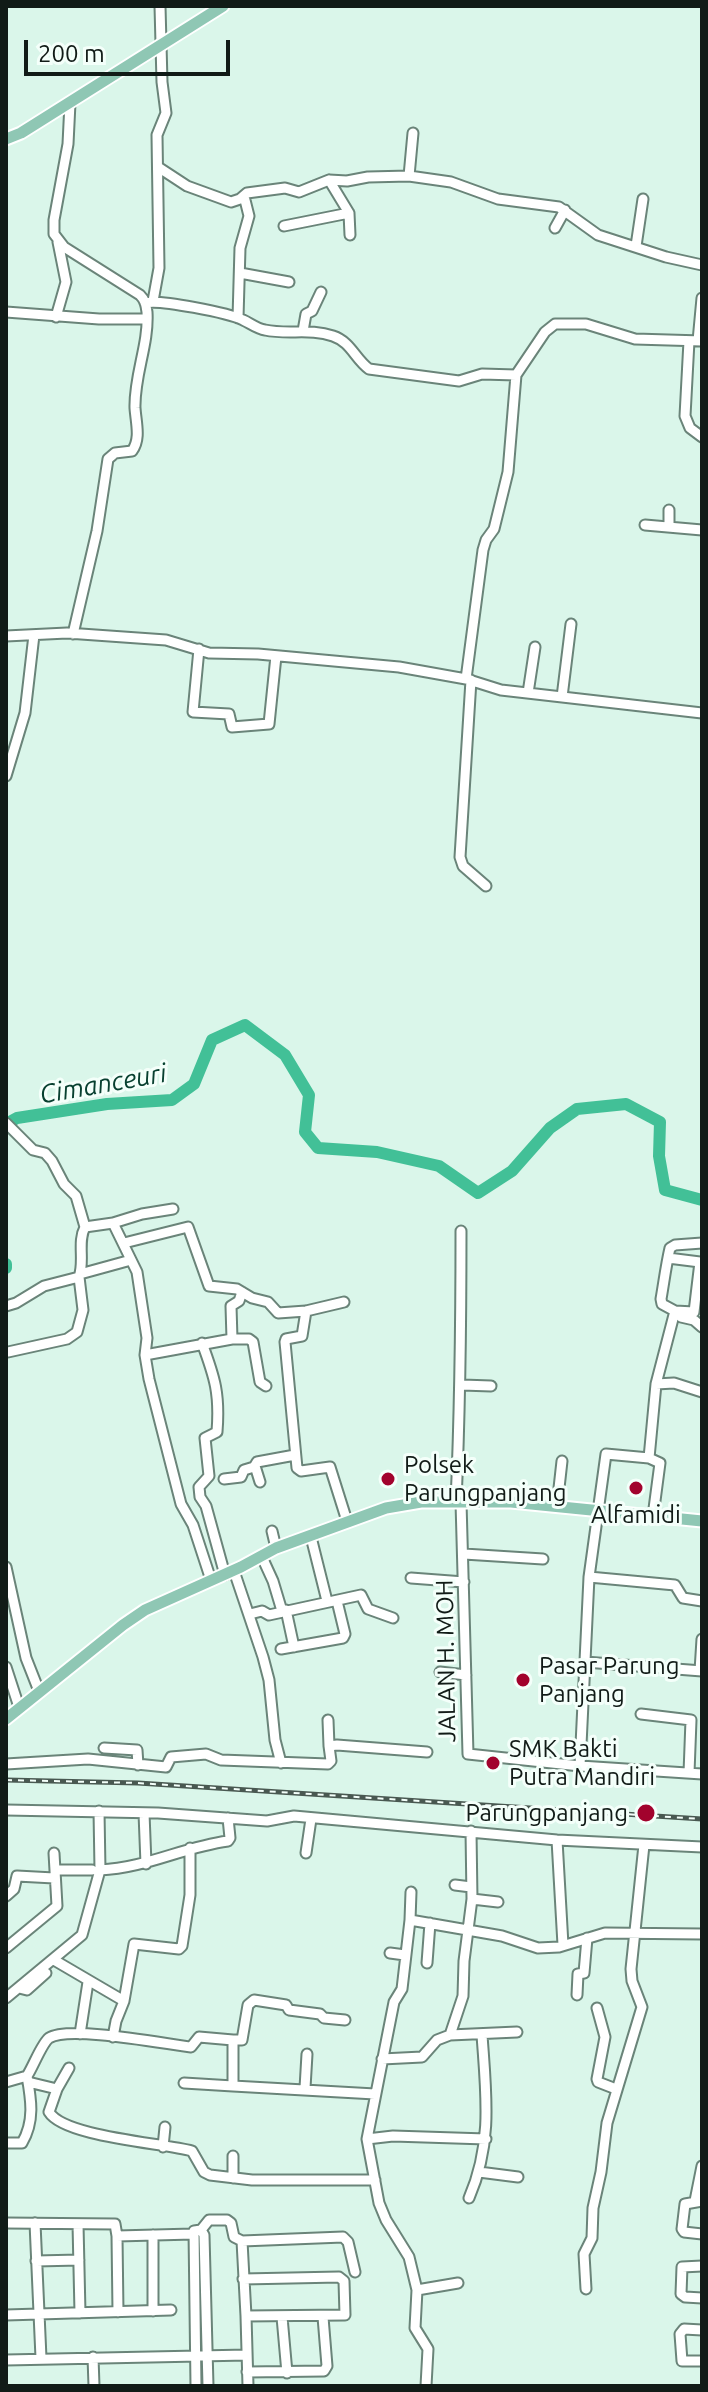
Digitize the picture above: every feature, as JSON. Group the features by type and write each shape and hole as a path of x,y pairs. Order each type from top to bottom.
{"main road":[{"path":"6,139 70,103 223,6"},
{"path":"6,1719 145,1610 230,1573 276,1548 347,1521 401,1505 459,1502 557,1506 702,1521"}],"street":[{"path":"73,634 97,531 108,459 115,453 132,451 136,443 136,395 149,302 159,268 157,135 166,113 160,6"},
{"path":"56,317 66,282 54,220 63,177 70,103"},
{"path":"409,176 413,133"},
{"path":"158,167 187,186 231,202 247,193 281,188 302,191 329,180 409,176 456,183 504,201 549,204 565,210 598,235 672,259 702,265"},
{"path":"329,180 349,213 350,235"},
{"path":"238,318 241,244 249,216 244,196"},
{"path":"636,246 643,199"},
{"path":"555,228 565,210"},
{"path":"284,226 349,213"},
{"path":"57,239 86,262 149,302 238,318 264,330 303,331 342,340 365,366 376,371 459,381 482,374 516,375"},
{"path":"240,273 289,282"},
{"path":"303,331 306,314 312,311 321,292"},
{"path":"702,298 685,416 690,428 702,437"},
{"path":"6,312 56,317 147,319"},
{"path":"486,886 463,866 460,857 469,679 483,550 495,526 508,472 516,375 545,332 555,324 586,324 635,339 697,341"},
{"path":"669,510 669,526"},
{"path":"645,525 702,530"},
{"path":"562,697 571,624"},
{"path":"6,636 73,634 166,640 209,653 399,667 469,679 501,690 702,713"},
{"path":"6,776 25,713 34,635"},
{"path":"528,693 535,647"},
{"path":"199,649 193,712 229,714 232,727 239,728 269,724 276,656"},
{"path":"6,730 20,732"},
{"path":"7,1351 67,1339 77,1332 83,1310 81,1234 85,1227 76,1196 64,1184 52,1161 45,1153 33,1150 10,1126"},
{"path":"85,1227 173,1209"},
{"path":"113,1223 137,1272 147,1338 145,1355 181,1504 193,1525 211,1580"},
{"path":"124,1243 189,1227 207,1285 233,1288 268,1302 276,1312 306,1311 344,1302"},
{"name":"JALAN H. MOH","path":"461,1231 459,1502 464,1554 470,1755 580,1766"},
{"path":"702,1243 672,1246 661,1301 674,1314 690,1318 702,1327"},
{"path":"668,1258 700,1262 701,1280 695,1311 674,1314"},
{"path":"6,1306 44,1286 131,1260"},
{"path":"232,1339 231,1306 239,1301 242,1292"},
{"path":"306,1311 302,1336 286,1339 285,1342 295,1455 299,1470 330,1467 347,1521"},
{"path":"649,1458 656,1384 674,1314"},
{"path":"145,1355 202,1343 249,1339 253,1342 260,1382 266,1386"},
{"path":"202,1343 217,1382 218,1400 217,1432 205,1438 209,1476 199,1487 200,1497 250,1614 269,1680 275,1740 281,1763"},
{"path":"656,1384 674,1383 702,1392"},
{"path":"462,1385 491,1386"},
{"path":"653,1516 659,1461 606,1454 589,1577 580,1766 702,1774"},
{"path":"224,1479 241,1477 244,1470 257,1462 295,1455"},
{"path":"557,1506 562,1461"},
{"path":"255,1466 260,1482"},
{"path":"181,1504 200,1497"},
{"path":"272,1531 276,1548"},
{"path":"281,1649 343,1638 345,1634 311,1537"},
{"path":"464,1554 543,1559"},
{"path":"262,1557 284,1610 294,1647"},
{"path":"6,1567 26,1658 39,1691"},
{"path":"589,1577 675,1585 683,1598 702,1601"},
{"path":"411,1578 464,1582"},
{"path":"250,1614 262,1611 269,1615 361,1595 368,1609 393,1618"},
{"path":"585,1662 701,1671 702,1639"},
{"path":"6,1667 19,1707"},
{"path":"440,1672 466,1675"},
{"path":"641,1714 691,1720 689,1773"},
{"path":"6,1764 88,1759 166,1767 171,1757 206,1754 221,1760 328,1764 331,1761 328,1720"},
{"path":"329,1746 427,1752"},
{"path":"104,1748 137,1750 138,1765"},
{"path":"6,1810 99,1811 273,1821 290,1816 557,1840 702,1847"},
{"path":"6,1998 56,1962 81,1938 96,1870 99,1811"},
{"path":"144,1813 146,1864"},
{"path":"6,1896 14,1889 17,1876 146,1864 190,1848 229,1840 228,1818"},
{"path":"306,1853 311,1819"},
{"path":"450,2035 463,1996 472,1899 471,1831"},
{"path":"557,1840 563,1945"},
{"path":"586,2289 584,2254 592,2238 593,2208 616,2089 642,2007 631,1969 644,1845"},
{"path":"113,2037 124,2001 134,1944 179,1949 182,1946 190,1895 190,1848"},
{"path":"6,1948 55,1909 54,1853"},
{"path":"455,1885 471,1887"},
{"path":"411,1892 401,1993 394,2002 367,2139 386,2220 409,2257 417,2290 415,2328 428,2349 426,2386"},
{"path":"472,1899 498,1902"},
{"path":"410,1920 502,1936 538,1948 563,1945 605,1933 702,1934"},
{"path":"427,1963 430,1923"},
{"path":"577,1995 578,1974 584,1973 586,1968 587,1938"},
{"path":"390,1953 405,1955"},
{"path":"56,1962 124,2001"},
{"path":"80,2034 88,1982"},
{"path":"6,2143 22,2143 28,2132 32,2107 28,2079 49,2038 80,2034 191,2047 198,2037 242,2040 248,2005 254,2000 286,2005 289,2010 320,2014 324,2018 345,2020"},
{"path":"597,2008 605,2037 597,2079 616,2089"},
{"path":"382,2059 422,2057 437,2040 450,2035 517,2032"},
{"path":"469,2198 479,2172 486,2139 482,2035"},
{"path":"233,2040 233,2086"},
{"path":"305,2088 307,2054"},
{"path":"69,2068 49,2112 59,2122 133,2143 192,2151 207,2174 307,2181 375,2180"},
{"path":"6,2082 28,2079 57,2089"},
{"path":"184,2083 375,2094"},
{"path":"163,2147 165,2127"},
{"path":"367,2139 393,2136 486,2139"},
{"path":"233,2156 233,2178"},
{"path":"702,2170 698,2201 683,2206 682,2229 684,2232 702,2234"},
{"path":"479,2172 518,2177"},
{"path":"117,2236 196,2231 209,2220 227,2220 231,2223 234,2237 242,2241 343,2237 348,2242 355,2272"},
{"path":"6,2223 112,2223 117,2227 118,2312"},
{"path":"35,2223 41,2358"},
{"path":"78,2224 80,2313"},
{"path":"196,2231 196,2386"},
{"path":"196,2231 208,2386"},
{"path":"153,2235 153,2311"},
{"path":"242,2241 248,2386"},
{"path":"36,2261 79,2260"},
{"path":"702,2266 682,2267 681,2282 683,2296 702,2298"},
{"path":"243,2279 339,2277 344,2281 345,2315 246,2316"},
{"path":"417,2290 458,2283"},
{"path":"6,2315 171,2310"},
{"path":"282,2317 287,2373"},
{"path":"247,2372 324,2371 323,2317"},
{"path":"702,2330 684,2329 680,2334 682,2361 702,2361"},
{"path":"6,2360 247,2355"},
{"path":"93,2357 94,2386"}],"waterway":[{"name":"Cimanceuri","path":"6,1124 17,1118 107,1104 172,1100 194,1084 212,1040 245,1025 285,1055 309,1095 305,1132 318,1148 377,1152 439,1166 478,1193 512,1171 550,1128 577,1109 626,1104 660,1122 659,1156 665,1190 702,1200"}],"railway":[{"path":"6,1780 138,1783 702,1819"}],"place":[{"name":"Polsek Parungpanjang","path":"388,1479"},
{"name":"Alfamidi","path":"636,1488"},
{"name":"Pasar Parung Panjang","path":"523,1680"},
{"name":"SMK Bakti Putra Mandiri","path":"493,1763"},
{"name":"Parungpanjang","path":"646,1813"}]}
